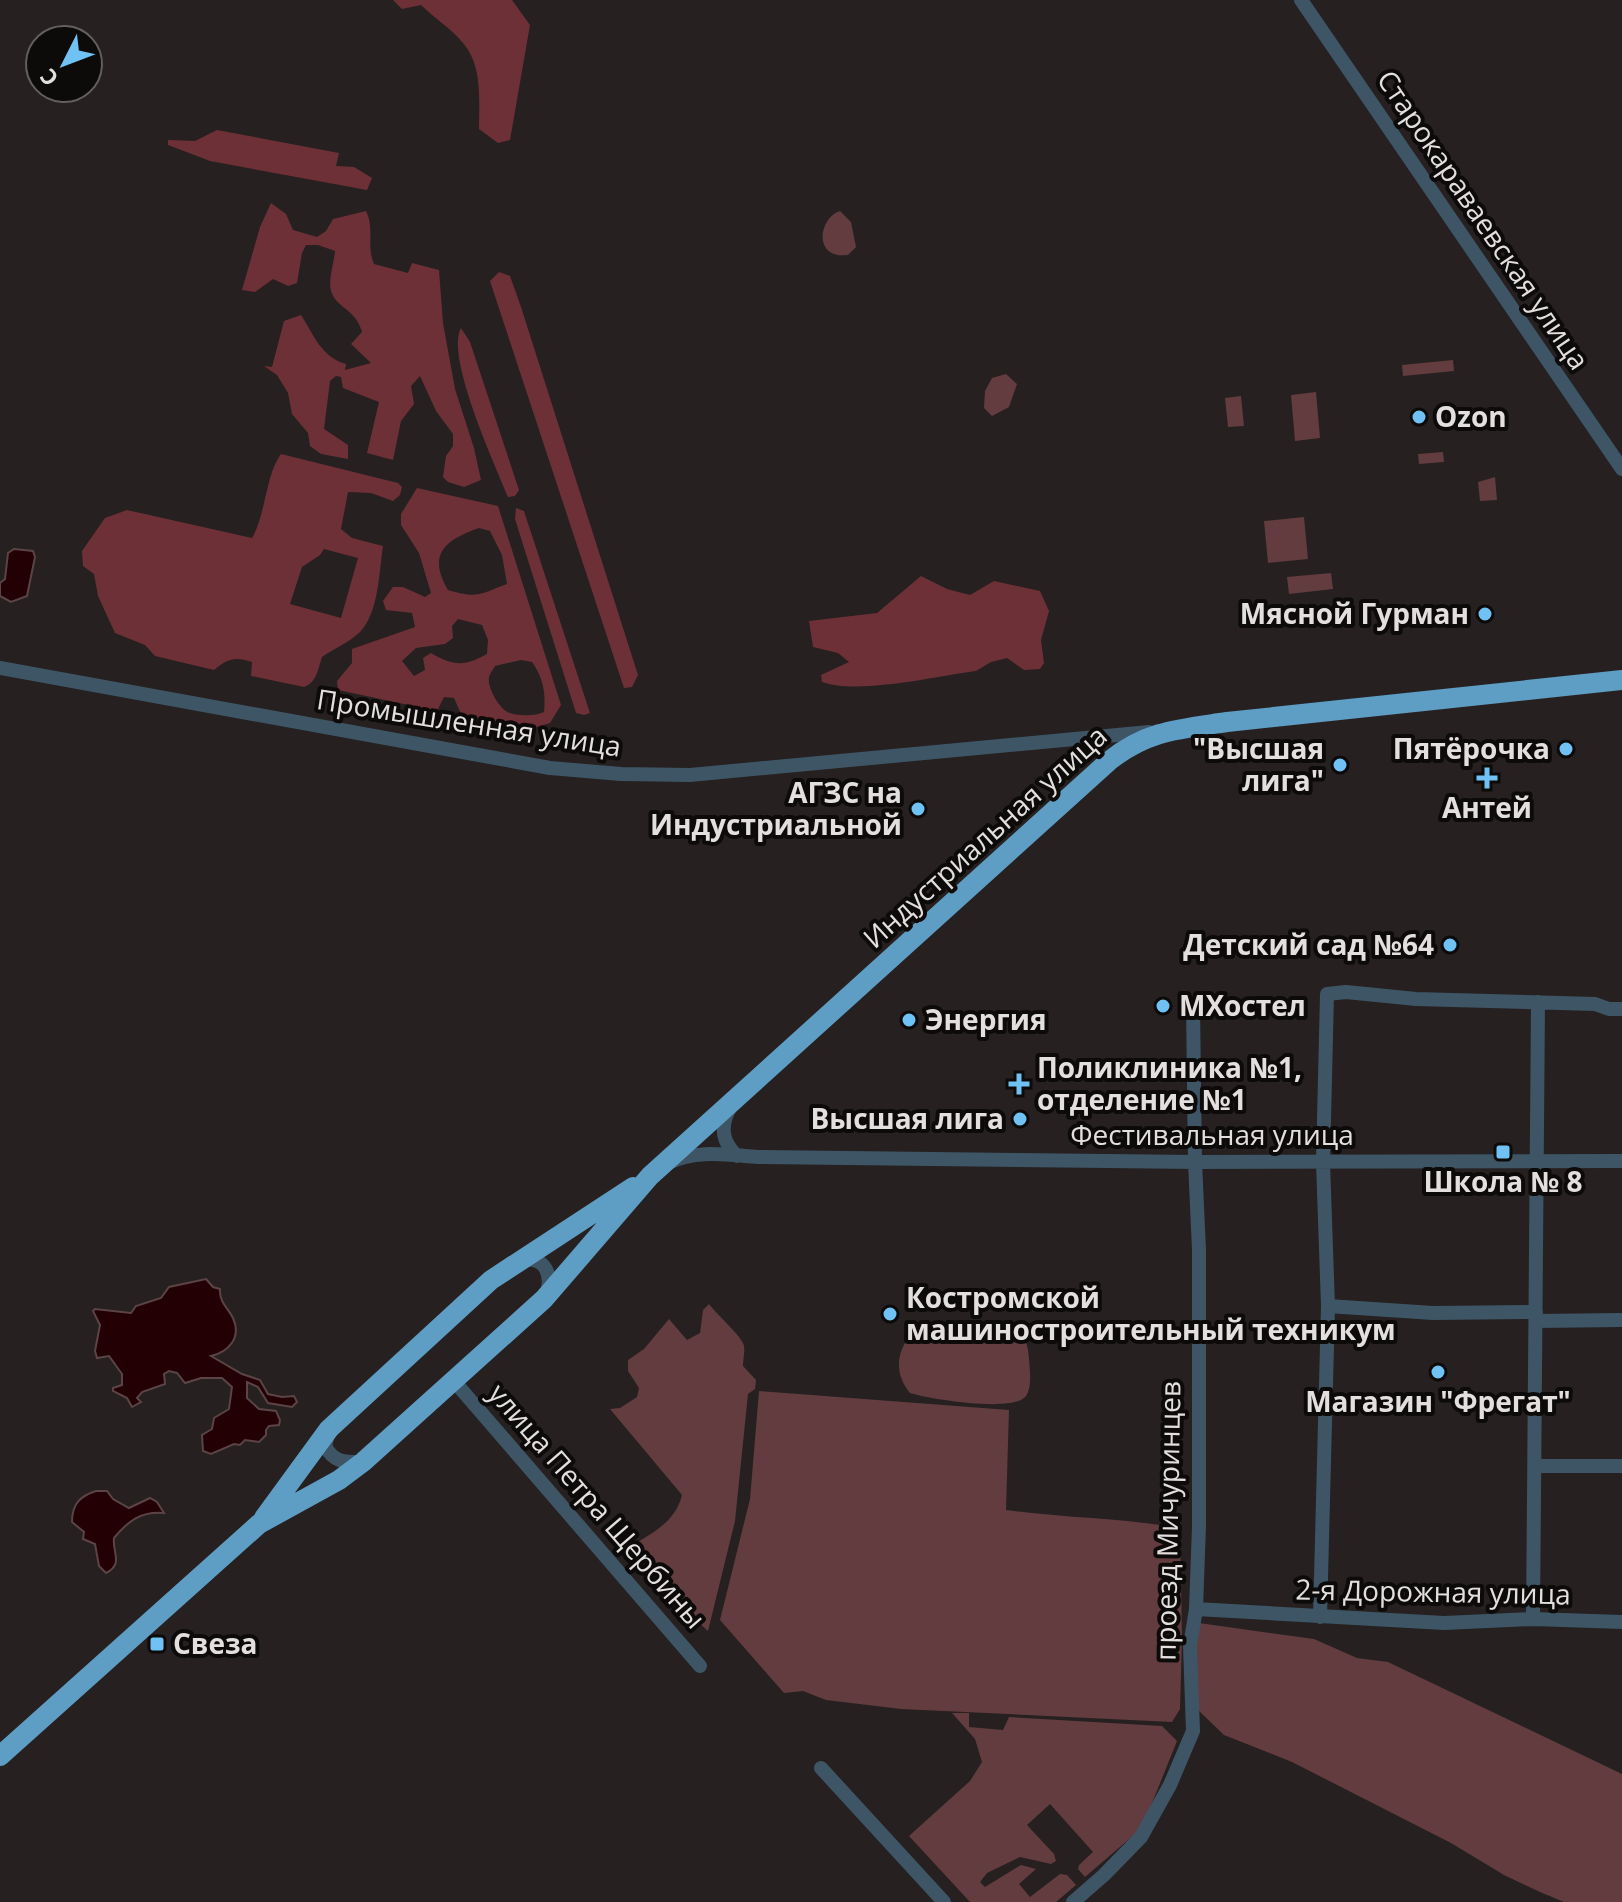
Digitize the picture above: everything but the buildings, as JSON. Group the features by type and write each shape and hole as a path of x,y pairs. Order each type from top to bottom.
{"highway":[{"name":"Индустриальная улица","path":"0,1756 259,1524 339,1480 454,1381 544,1299 656,1172 1109,761 1134,742 1173,730 1227,722 1622,680"},
{"name":"Индустриальная улица","path":"259,1524 329,1429 491,1280 656,1172"}],"street":[{"name":"Старокараваевская улица","path":"1301,0 1622,469"},
{"name":"Промышленная улица","path":"0,668 550,768 621,774 690,775 1173,730"},
{"path":"1320,1617 1328,1306 1323,1162 1327,994 1346,992 1416,999 1595,1004 1622,1009"},
{"path":"1533,1619 1538,1002"},
{"name":"проезд Мичуринцев","path":"1073,1902 1141,1837 1193,1731 1190,1646 1196,1609 1199,1526 1199,1250 1193,1004"},
{"path":"733,1102 722,1128 729,1148 737,1156"},
{"path":"702,1130 711,1141 737,1156"},
{"name":"Фестивальная улица","path":"656,1172 679,1158 697,1155 1195,1162 1622,1161"},
{"path":"516,1262 533,1259 549,1273 550,1285 544,1299"},
{"path":"1328,1306 1622,1320"},
{"name":"улица Петра Щербины","path":"454,1381 700,1666"},
{"path":"329,1429 325,1446 330,1456 338,1461 363,1462"},
{"path":"1535,1466 1622,1466"},
{"name":"2-я Дорожная улица","path":"1196,1609 1444,1623 1533,1619 1622,1622"},
{"path":"821,1768 944,1902"}],"shaded area":[{"path":"393,0 512,0 530,25 510,140 498,143 479,129 477,73 463,43 421,5 402,9"},
{"path":"217,130 339,153 336,166 354,167 372,178 367,190 210,161 168,145 168,140 195,141"},
{"path":"271,203 286,214 293,230 317,237 326,231 333,219 366,211 374,264 408,273 412,263 439,270 443,323 455,389 481,480 464,487 443,477 446,456 453,446 453,434 436,411 420,376 411,386 414,404 401,421 393,460 367,453 379,402 343,388 341,377 336,376 330,381 324,429 348,445 348,459 321,454 310,446 308,433 292,414 288,393 277,375 264,366 272,367 284,321 301,315 324,351 346,364 345,370 371,363 351,344 362,332 359,324 337,302 331,291 335,251 318,245 306,245 297,283 288,286 273,279 255,292 242,290 260,227"},
{"path":"840,211 851,222 856,247 848,255 836,255 824,245 825,225"},
{"path":"499,272 510,276 521,307 638,675 632,687 624,688 490,281"},
{"path":"461,328 470,342 519,490 515,496 508,497 465,385 458,342"},
{"path":"1453,360 1454,371 1403,376 1402,365"},
{"path":"1006,374 1017,384 1009,407 992,416 984,408 985,391 992,378"},
{"path":"1316,392 1320,438 1295,441 1291,395"},
{"path":"1241,396 1244,426 1228,427 1225,398"},
{"path":"1443,452 1444,462 1419,464 1418,454"},
{"path":"281,454 398,483 402,487 400,495 393,501 371,493 348,492 341,529 352,538 383,546 375,603 360,632 322,657 314,678 304,687 251,676 252,662 246,660 232,660 214,670 155,656 145,645 115,633 98,596 94,574 83,566 82,551 105,518 127,510 252,538","holes":["324,549 358,558 341,618 290,604 302,567"]},
{"path":"1495,477 1497,500 1480,501 1478,482"},
{"path":"417,488 498,506 561,705 550,723 533,728 462,716 454,698 444,697 437,711 338,690 337,681 352,663 352,649 415,627 412,613 386,610 383,601 393,587 403,587 425,597 431,593 419,553 401,525 401,514","holes":["479,528 490,531 502,555 507,584 479,594 448,590 439,567 443,550 457,538","458,619 482,625 488,640 487,654 459,663 431,653 423,658 425,670 414,676 402,661 416,648 445,644 453,638 452,626","521,660 532,662 543,686 544,712 519,715 503,709 490,686 489,677 495,666"]},
{"path":"516,508 524,511 590,713 576,713 515,519"},
{"path":"1304,517 1308,559 1268,563 1264,521"},
{"path":"14,549 33,551 35,557 27,596 11,602 0,596 0,583 5,579 8,553"},
{"path":"1331,573 1333,589 1289,594 1287,577"},
{"path":"921,576 947,589 970,595 994,581 1040,591 1049,611 1041,640 1044,663 1040,669 1024,670 1007,658 991,662 976,671 876,686 822,682 821,675 849,662 838,653 813,647 809,621 877,613"},
{"path":"206,1279 213,1287 220,1289 236,1332 228,1347 211,1356 242,1374 260,1380 268,1394 294,1396 297,1402 292,1407 268,1403 258,1387 247,1382 247,1398 259,1409 276,1411 279,1425 269,1426 259,1442 245,1440 240,1445 234,1444 211,1454 203,1451 202,1435 212,1429 214,1418 229,1409 232,1387 222,1378 201,1378 185,1383 177,1373 169,1371 164,1374 165,1384 142,1392 137,1398 141,1402 132,1407 127,1398 113,1391 113,1388 122,1385 122,1374 109,1356 97,1358 95,1351 100,1325 93,1311 131,1313 136,1306 161,1298 169,1287"},
{"path":"709,1304 742,1342 743,1366 756,1380 755,1389 748,1394 735,1521 708,1631 631,1546 669,1519 682,1495 610,1409 620,1408 637,1397 639,1388 628,1371 628,1360 644,1349 669,1319 687,1340 700,1333 703,1310"},
{"path":"930,1321 1013,1329 1021,1334 1029,1354 1030,1384 1026,1396 1005,1404 989,1404 910,1393 900,1373 901,1352 912,1334"},
{"path":"759,1391 1009,1410 1006,1510 1180,1528 1180,1709 1172,1722 901,1709 826,1700 803,1691 784,1693 720,1620 750,1499"},
{"path":"96,1491 107,1491 113,1499 129,1508 150,1498 164,1513 142,1516 119,1532 114,1538 115,1566 106,1573 99,1566 95,1544 83,1539 84,1532 72,1522 78,1502"},
{"path":"1199,1623 1314,1639 1357,1658 1388,1662 1622,1774 1622,1902 1564,1902 1540,1892 1292,1762 1224,1735 1197,1709 1194,1635"},
{"path":"952,1713 969,1713 969,1727 1003,1730 1009,1717 1162,1726 1177,1741 1142,1828 1085,1877 1078,1869 1079,1865 1093,1852 1050,1804 1027,1825 1054,1854 1056,1861 1051,1864 1020,1857 987,1873 980,1882 985,1887 1021,1865 1036,1869 1019,1884 1030,1897 1060,1874 1067,1875 1076,1885 1056,1902 970,1902 909,1836 970,1781 982,1762 975,1739"}],"place":[{"name":"Ozon","path":"1419,417"},
{"name":"Мясной Гурман","path":"1485,614"},
{"name":"Пятёрочка","path":"1566,749"},
{"name":"\"Высшая лига\"","path":"1340,765"},
{"name":"Антей","path":"1487,778"},
{"name":"АГЗС на Индустриальной","path":"918,809"},
{"name":"Детский сад №64","path":"1450,945"},
{"name":"МХостел","path":"1163,1006"},
{"name":"Энергия","path":"909,1020"},
{"name":"Поликлиника №1, отделение №1","path":"1019,1084"},
{"name":"Высшая лига","path":"1020,1119"},
{"name":"Школа № 8","path":"1503,1152"},
{"name":"Костромской машиностроительный техникум","path":"890,1314"},
{"name":"Магазин \"Фрегат\"","path":"1438,1372"},
{"name":"Свеза","path":"157,1644"}]}
